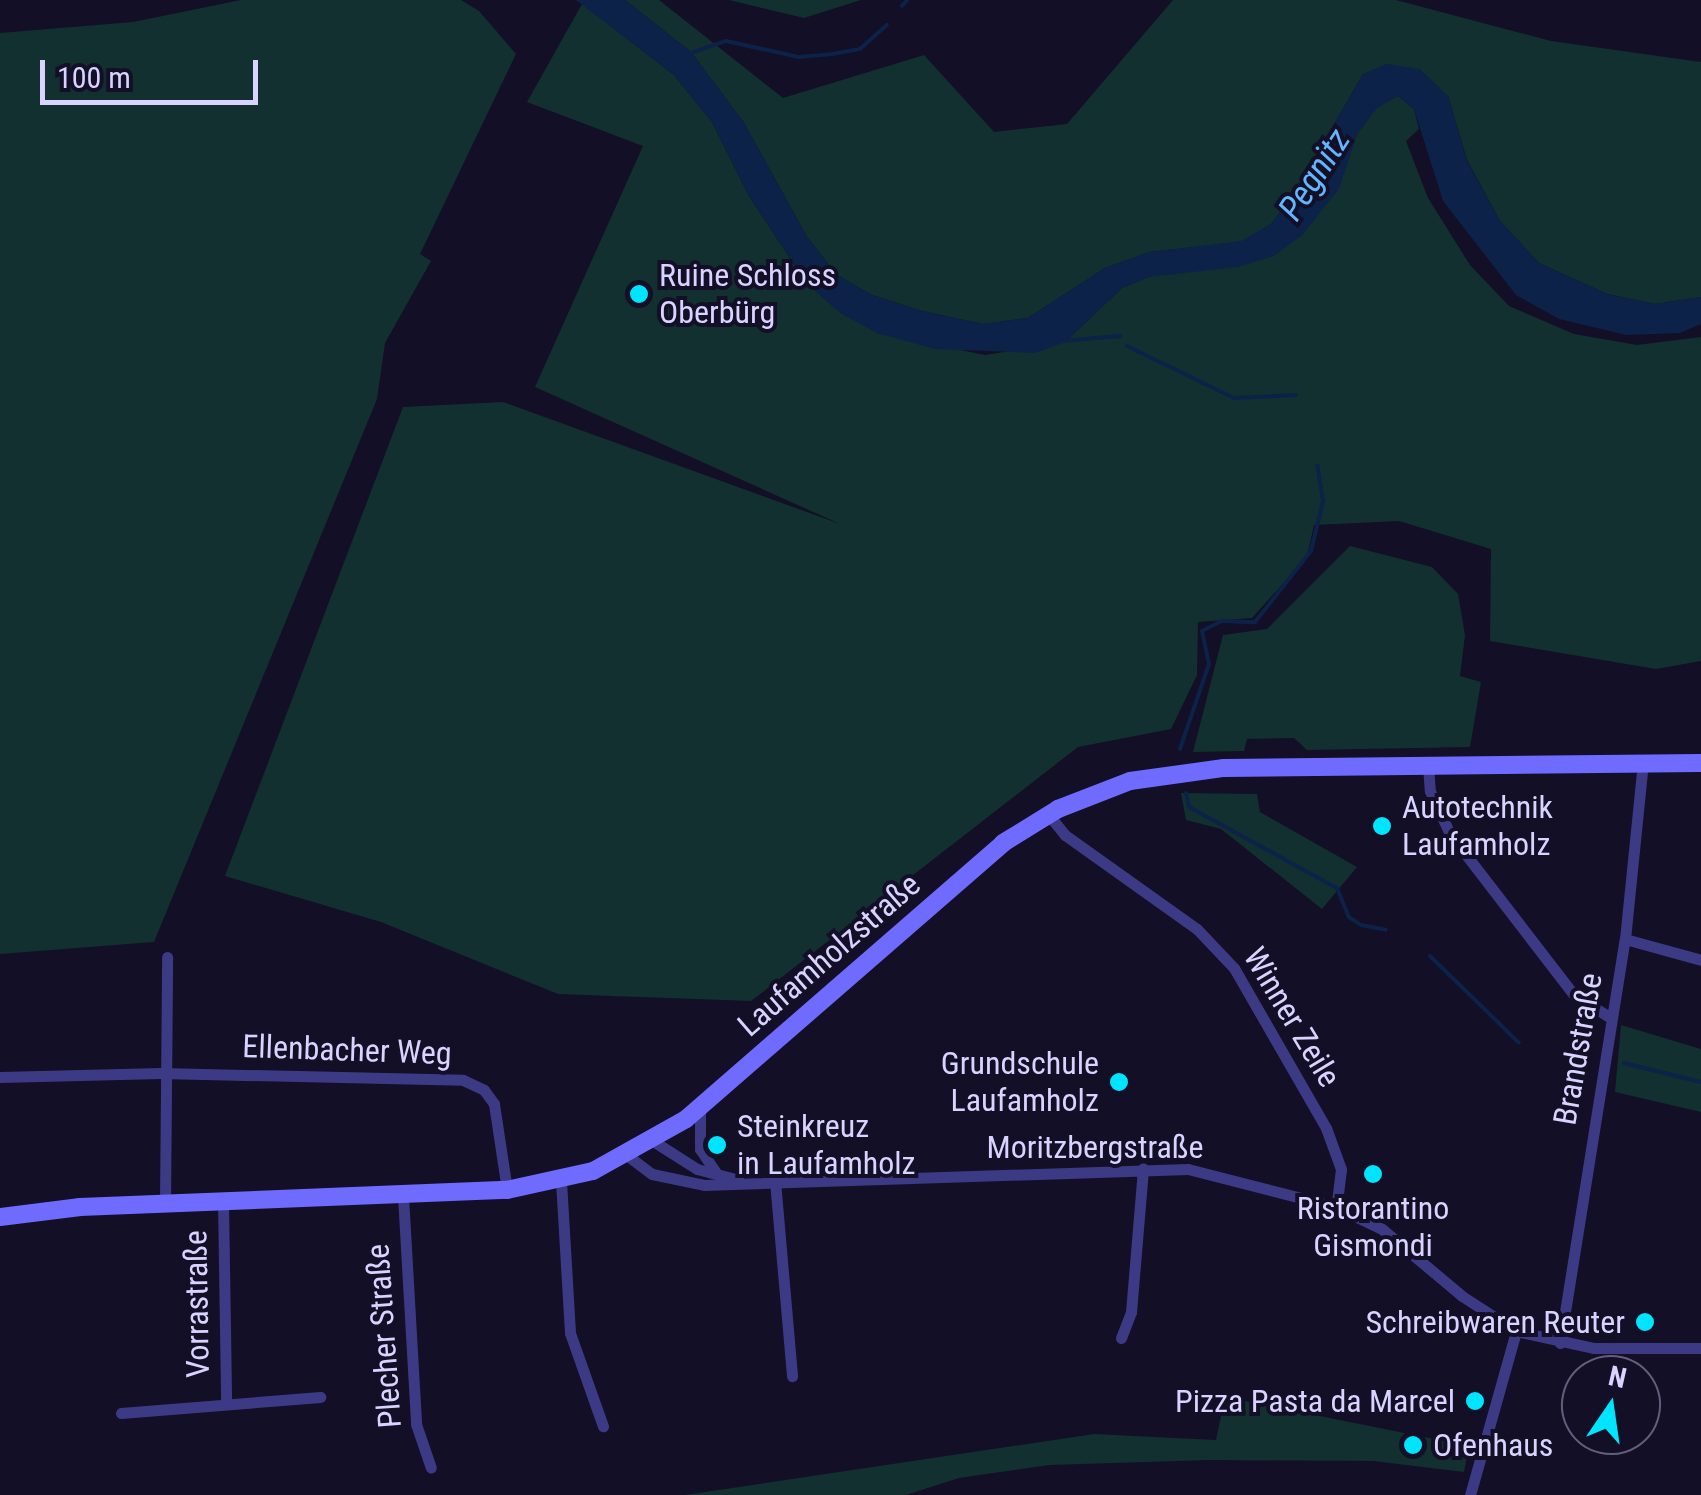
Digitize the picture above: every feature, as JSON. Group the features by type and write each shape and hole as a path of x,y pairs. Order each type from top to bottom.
{"main road":[{"name":"Laufamholzstraße","path":"0,1217 165,1204 507,1190 561,1181 628,1156 700,1107 986,858 1048,814 1116,785 1186,770 1701,763"}],"street":[{"name":"Brandstraße","path":"1560,1343 1625,939 1643,762"},
{"path":"1428,764 1430,791 1450,834 1574,995 1611,1018"},
{"name":"Winner Zeile","path":"1048,814 1065,835 1197,929 1234,968 1336,1152 1341,1170 1336,1207"},
{"path":"1625,939 1701,960"},
{"path":"165,1204 161,1072 167,957"},
{"name":"Ellenbacher Weg","path":"0,1077 161,1072 414,1077 475,1084 494,1104 507,1190"},
{"path":"700,1107 700,1149 717,1174"},
{"name":"Moritzbergstraße","path":"653,1142 742,1182"},
{"name":"Moritzbergstraße","path":"628,1156 646,1171 680,1182 1188,1169 1336,1207 1397,1238 1462,1296 1516,1331 1560,1343 1701,1348"},
{"path":"1121,1338 1130,1312 1144,1169"},
{"path":"561,1181 570,1333 603,1426"},
{"path":"775,1181 792,1376"},
{"name":"Plecher Straße","path":"403,1196 416,1424 431,1468"},
{"name":"Vorrastraße","path":"223,1202 226,1404"},
{"path":"1470,1495 1516,1331"},
{"name":"Vorrastraße","path":"121,1413 320,1397"}],"green space":[{"path":"241,0 461,0 479,11 516,54 420,254 431,261 385,343 377,399 154,942 0,954 0,33 133,22"},
{"path":"625,0 659,0 783,98 924,55 994,132 1067,124 1173,0 1396,0 1551,41 1701,62 1701,297 1655,304 1607,294 1539,263 1500,221 1467,160 1448,96 1363,74 1294,194 1271,224 1241,242 1150,252 1105,268 1028,318 983,324 922,311 872,295 837,275 807,237 744,123 691,52"},
{"path":"729,0 861,0 804,18"},
{"path":"582,4 674,75 712,122 749,196 807,284 877,333 985,355 1065,342 1122,288 1148,277 1301,236 1338,189 1357,134 1377,107 1398,96 1414,109 1419,129 1406,141 1428,198 1470,265 1509,306 1574,334 1637,345 1701,337 1701,661 1656,669 1490,641 1491,549 1399,521 1314,525 1307,557 1252,618 1198,622 1197,675 1171,729 1078,747 751,1001 558,994 381,922 225,876 403,407 503,402 840,524 535,387 643,146 527,102"},
{"path":"1350,546 1432,567 1458,594 1465,635 1460,676 1481,682 1470,747 1307,750 1294,738 1247,739 1244,751 1193,752 1223,635 1267,629"},
{"path":"1181,793 1257,794 1260,812 1357,867 1322,909 1221,829 1186,820"},
{"path":"1621,1025 1701,1049 1701,1112 1615,1092"},
{"path":"1225,1397 1469,1446 1464,1472 1373,1461 1209,1460 1050,1465 959,1478 906,1495 685,1495 1094,1434 1216,1440"}],"water":[{"name":"Pegnitz","path":"576,0 625,0 691,52 744,123 807,237 837,275 872,295 922,311 983,324 1028,318 1105,268 1150,252 1241,241 1271,224 1294,194 1363,74 1386,64 1420,69 1448,96 1467,161 1500,221 1539,263 1607,294 1655,304 1701,297 1701,324 1680,333 1626,335 1559,319 1516,295 1443,201 1414,109 1398,96 1377,108 1357,134 1339,189 1301,236 1274,256 1238,267 1148,277 1122,288 1065,342 1035,353 935,349 877,333 840,313 807,284 749,196 712,122 674,75"}],"waterway":[{"path":"902,6 907,0"},
{"path":"691,53 726,41 799,57 832,54 860,49 887,25"},
{"path":"1061,341 1121,336"},
{"path":"1127,346 1234,398 1296,395"},
{"path":"1180,749 1209,664 1202,631 1222,621 1255,622 1311,551 1323,501 1317,465"},
{"path":"1186,793 1189,807 1337,888 1349,917 1361,925 1386,930"},
{"path":"1430,956 1519,1043"},
{"path":"1624,1063 1701,1082"}],"place":[{"name":"Ruine Schloss Oberbürg","path":"639,294"},
{"name":"Autotechnik Laufamholz","path":"1382,826"},
{"name":"Grundschule Laufamholz","path":"1119,1082"},
{"name":"Steinkreuz in Laufamholz","path":"717,1145"},
{"name":"Ristorantino Gismondi","path":"1373,1174"},
{"name":"Schreibwaren Reuter","path":"1645,1322"},
{"name":"Pizza Pasta da Marcel","path":"1475,1401"},
{"name":"Ofenhaus","path":"1413,1445"}]}
